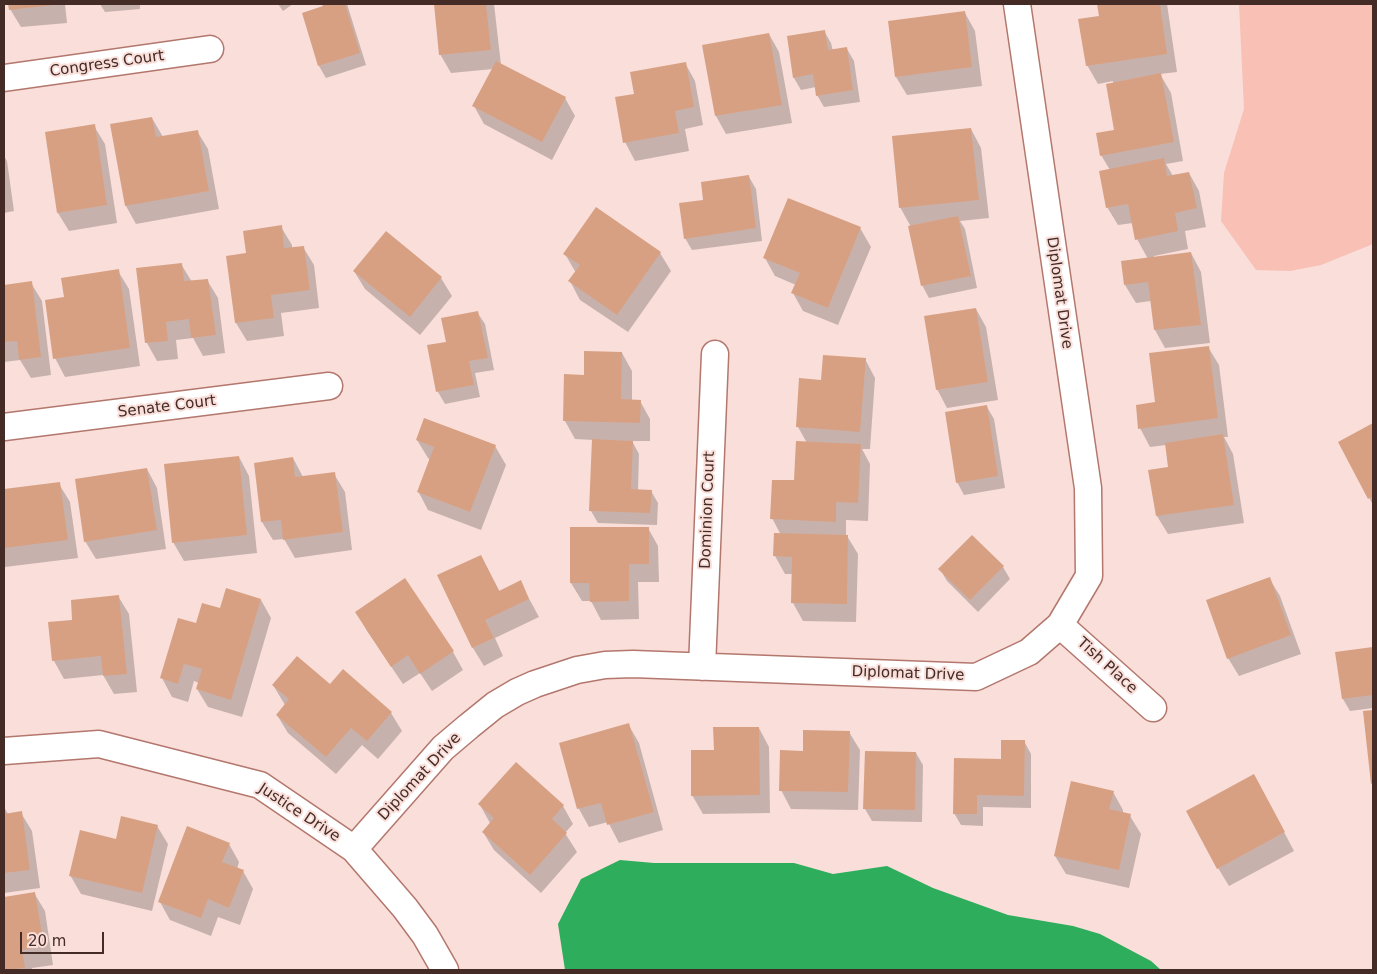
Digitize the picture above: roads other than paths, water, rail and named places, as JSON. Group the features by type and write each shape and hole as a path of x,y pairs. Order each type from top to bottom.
{"street":[{"name":"Diplomat Drive","path":"354,849 443,748 495,705 535,684 578,670 605,665 633,664 976,677 1029,652 1060,625 1089,576 1088,488 1016,4"},
{"name":"Congress Court","path":"4,78 210,49"},
{"name":"Dominion Court","path":"702,667 714,354"},
{"name":"Senate Court","path":"4,427 330,386"},
{"name":"Tish Place","path":"1060,625 1154,708"},
{"name":"Justice Drive","path":"4,751 99,744 260,785 354,849 410,915 425,935 445,970"}]}
